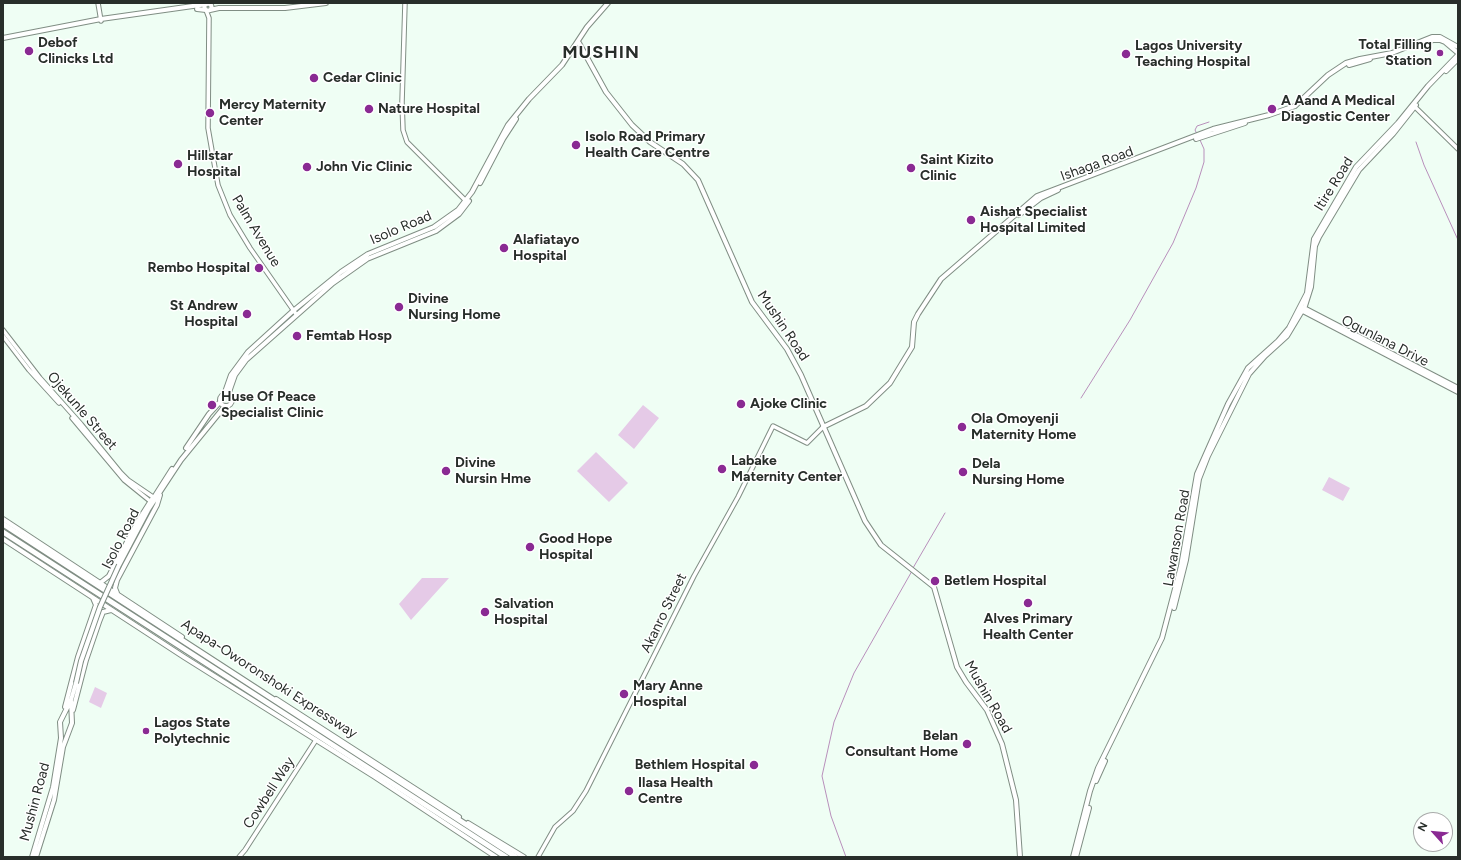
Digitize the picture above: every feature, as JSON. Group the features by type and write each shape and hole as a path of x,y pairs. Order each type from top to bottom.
{"highway":[{"name":"Apapa-Oworonshoki Expressway","path":"3,524 516,857"},
{"name":"Apapa-Oworonshoki Expressway","path":"3,532 506,857"}],"main road":[{"path":"208,3 211,8 208,10"},
{"path":"3,39 101,20 208,3 220,8"},
{"path":"101,20 192,9 284,8 326,3"},
{"name":"Isolo Road","path":"226,395 240,367 295,312 357,260 376,251 436,231 459,214 475,192 496,145 515,116 562,65 587,27 608,3"},
{"name":"Isolo Road","path":"418,237 442,223 458,210 466,201 503,138 517,118 561,69 593,23 612,3"},
{"name":"Ishaga Road","path":"824,426 866,406 890,383 912,347 914,322 941,279 1037,196 1207,133 1270,115 1295,106 1328,75 1346,63 1392,53 1432,37 1440,37 1458,47"},
{"name":"Ishaga Road","path":"1207,133 1296,108 1334,74 1351,64 1393,54 1433,40 1445,42 1458,54"},
{"name":"Mushin Road","path":"579,43 606,92 632,125 650,142 683,164 698,180 754,306 792,358 824,426 865,521 881,545 934,587 957,666 966,682 987,710 1002,744 1015,796 1020,857"},
{"name":"Itire Road","path":"1301,308 1311,287 1315,246 1359,170 1393,134 1413,105 1458,54"},
{"name":"Itire Road","path":"1413,105 1458,59"},
{"name":"Lawanson Road","path":"1073,857 1090,792 1098,768 1162,638 1182,566 1199,466 1240,387 1252,368 1287,336 1301,308"},
{"name":"Ogunlana Drive","path":"1301,308 1458,388"},
{"name":"Ogunlana Drive","path":"1301,308 1458,392"},
{"name":"Lawanson Road","path":"1076,857 1096,782 1115,738 1156,656 1168,626 1186,560 1201,471 1240,387"},
{"path":"100,583 109,576 150,501 209,414 220,402 220,398 226,395 231,402 225,406 220,402"},
{"name":"Isolo Road","path":"71,700 81,661 100,608 119,565 148,510 162,489 191,446 225,406"},
{"path":"117,593 115,588 117,580 157,505 162,489"},
{"path":"148,510 153,497"},
{"name":"Apapa-Oworonshoki Expressway","path":"3,519 200,649 412,785 463,820 524,857"},
{"name":"Apapa-Oworonshoki Expressway","path":"3,539 184,658 316,740 496,857"},
{"path":"60,753 60,731 63,714 72,677 96,605 93,597"},
{"path":"60,753 69,731 86,660 99,622 104,611 113,610"},
{"path":"63,714 71,700"},
{"path":"71,700 72,716"},
{"path":"63,714 72,716"},
{"path":"60,731 64,733 69,731"},
{"name":"Mushin Road","path":"32,857 54,787 60,753"},
{"name":"Mushin Road","path":"36,857 54,800 60,753"}],"street":[{"path":"98,3 101,20"},
{"path":"405,3 402,102 403,130 407,142 466,201"},
{"name":"Palm Avenue","path":"208,10 207,109 210,143 218,185 230,215 250,248 295,312"},
{"path":"1413,105 1458,149"},
{"name":"Ojekunle Street","path":"3,330 40,378 81,424 121,474 153,497"},
{"name":"Ojekunle Street","path":"3,336 29,370 89,437 113,469 150,501"},
{"name":"Akanro Street","path":"538,857 554,827 573,811 582,798 694,576 738,497 773,426 807,443 824,426"},
{"name":"Cowbell Way","path":"239,857 246,850 316,740"}],"shaded area":[{"path":"643,405 659,418 634,449 618,435"},
{"path":"596,452 628,483 609,502 577,471"},
{"path":"1329,477 1350,488 1343,501 1322,490"},
{"path":"422,578 449,578 411,620 399,604"},
{"path":"95,687 107,693 101,708 89,702"}],"waterway":[{"path":"1197,134 1195,130 1197,126 1209,122"},
{"path":"1081,398 1130,320 1173,243 1196,188 1204,162 1204,149 1200,140"},
{"path":"1416,142 1424,165 1458,240"},
{"path":"913,568 945,513"},
{"path":"846,857 831,816 822,776 834,722 854,673 912,571"}],"place":[{"name":"Debof Clinicks Ltd","path":"29,51"},
{"name":"Total Filling Station","path":"1440,53"},
{"name":"Lagos University Teaching Hospital","path":"1126,54"},
{"name":"Cedar Clinic","path":"314,78"},
{"name":"Nature Hospital","path":"369,109"},
{"name":"A Aand A Medical Diagostic Center","path":"1272,109"},
{"name":"Mercy Maternity Center","path":"210,113"},
{"name":"Isolo Road Primary Health Care Centre","path":"576,145"},
{"name":"Hillstar Hospital","path":"178,164"},
{"name":"John Vic Clinic","path":"307,167"},
{"name":"Saint Kizito Clinic","path":"911,168"},
{"name":"Aishat Specialist Hospital Limited","path":"971,220"},
{"name":"Alafiatayo Hospital","path":"504,248"},
{"name":"Rembo Hospital","path":"259,268"},
{"name":"Divine Nursing Home","path":"399,307"},
{"name":"St Andrew Hospital","path":"247,314"},
{"name":"Femtab Hosp","path":"297,336"},
{"name":"Ajoke Clinic","path":"741,404"},
{"name":"Huse Of Peace Specialist Clinic","path":"212,405"},
{"name":"Ola Omoyenji Maternity Home","path":"962,427"},
{"name":"Labake Maternity Center","path":"722,469"},
{"name":"Divine Nursin Hme","path":"446,471"},
{"name":"Dela Nursing Home","path":"963,472"},
{"name":"Good Hope Hospital","path":"530,547"},
{"name":"Betlem Hospital","path":"935,581"},
{"name":"Alves Primary Health Center","path":"1028,603"},
{"name":"Salvation Hospital","path":"485,612"},
{"name":"Mary Anne Hospital","path":"624,694"},
{"name":"Lagos State Polytechnic","path":"146,731"},
{"name":"Belan Consultant Home","path":"967,744"},
{"name":"Bethlem Hospital","path":"754,765"},
{"name":"Ilasa Health Centre","path":"629,791"}],"district":[{"name":"MUSHIN","path":"601,53"}]}
